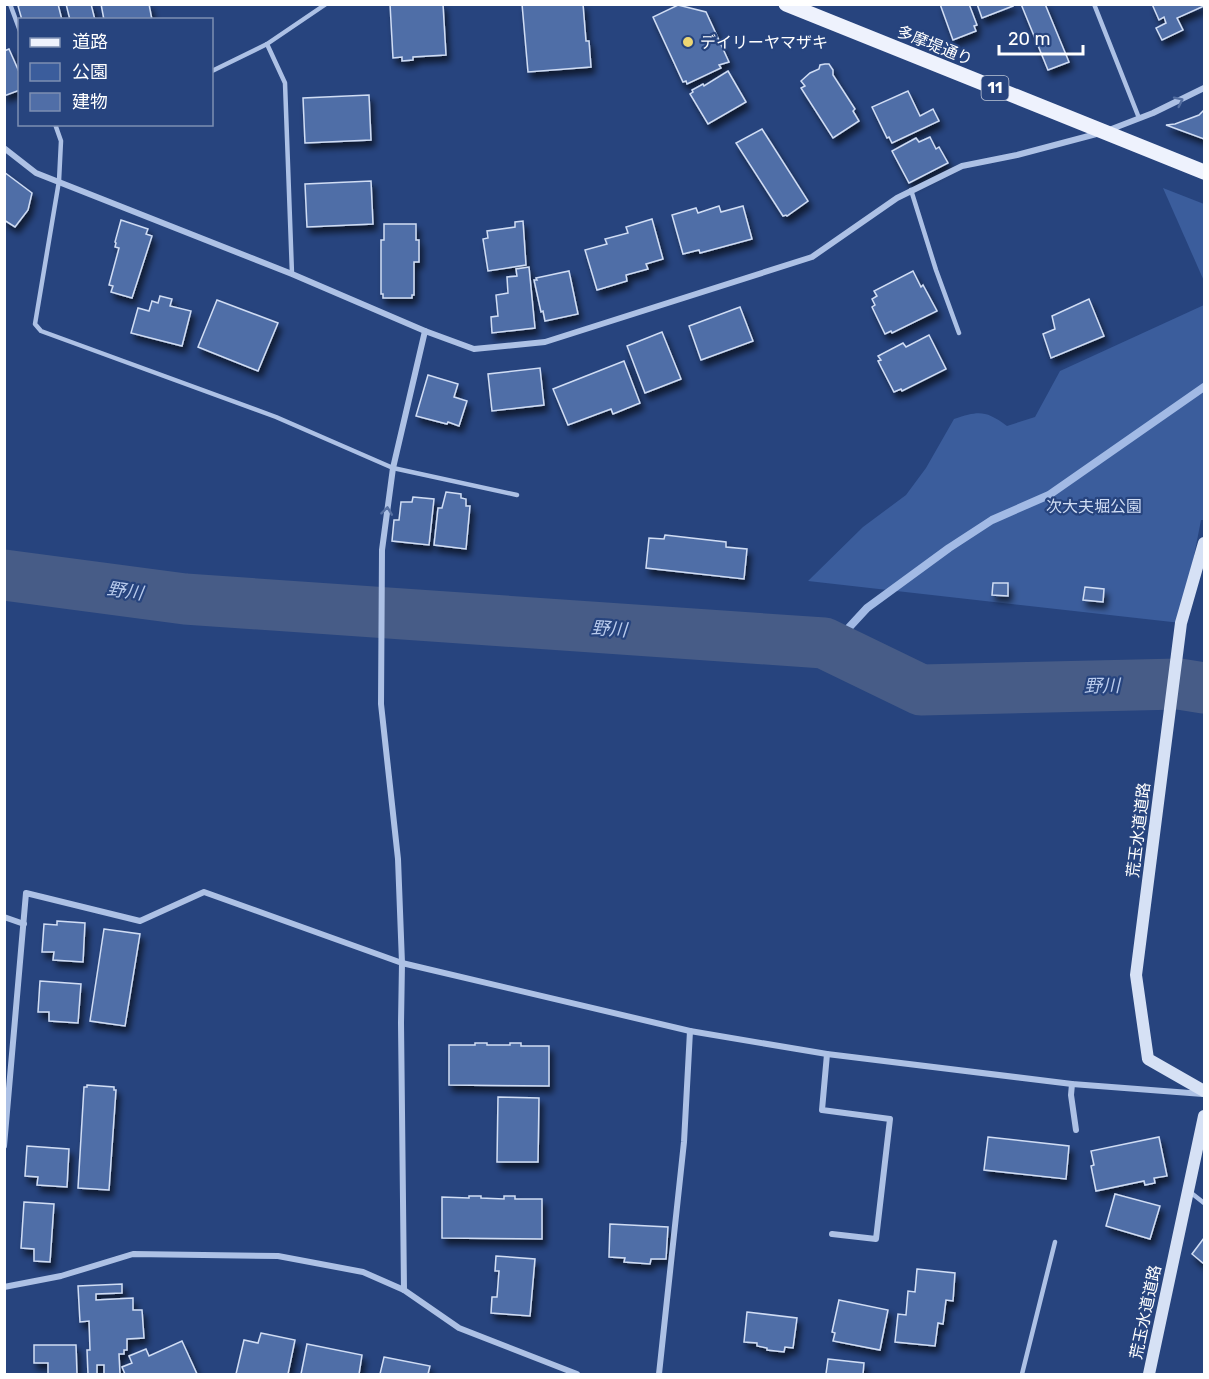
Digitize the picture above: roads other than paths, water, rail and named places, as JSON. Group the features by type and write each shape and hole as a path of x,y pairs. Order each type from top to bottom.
{"main road":[{"name":"多摩堤通り","path":"786,4 1204,172"},
{"name":"荒玉水道道路","path":"1204,543 1182,623 1136,975 1148,1059 1204,1092"},
{"name":"荒玉水道道路","path":"1149,1374 1204,1116"}],"street":[{"path":"4,148 36,173 474,349 545,342 812,257 897,198 962,166 1017,155 1105,132 1153,113 1204,88"},
{"path":"404,1290 400,1023 402,963 398,859 380,693 382,550 393,468 425,331"},
{"path":"4,1146 26,893 140,921 204,892 402,963 690,1031 827,1054 1072,1084 1204,1092"},
{"path":"4,917 24,924"},
{"path":"659,1374 684,1142 690,1031"},
{"path":"827,1054 822,1110 890,1119 876,1239 832,1234"},
{"path":"1072,1084 1071,1095 1076,1130"},
{"path":"4,1287 61,1276 133,1254 278,1256 363,1272 404,1290 459,1328 578,1374"}],"lane":[{"path":"10,4 18,25"},
{"path":"213,71 267,44 326,4"},
{"path":"1094,4 1139,118"},
{"path":"267,44 285,83 292,274"},
{"path":"56,126 62,141 59,181 35,324 41,331 276,417 393,468 517,495"},
{"path":"912,190 958,333"},
{"path":"1188,1191 1204,1203"},
{"path":"1022,1374 1055,1242"}],"waterway":[{"path":"831,647 867,608 949,548 992,520 1049,495 1204,387"},
{"name":"野川","path":"4,575 185,599 824,643 921,690 1179,684 1204,688"}],"place":[{"name":"デイリーヤマザキ","path":"688,42"}],"park label":[{"name":"次大夫堀公園","path":"1094,506"}]}
